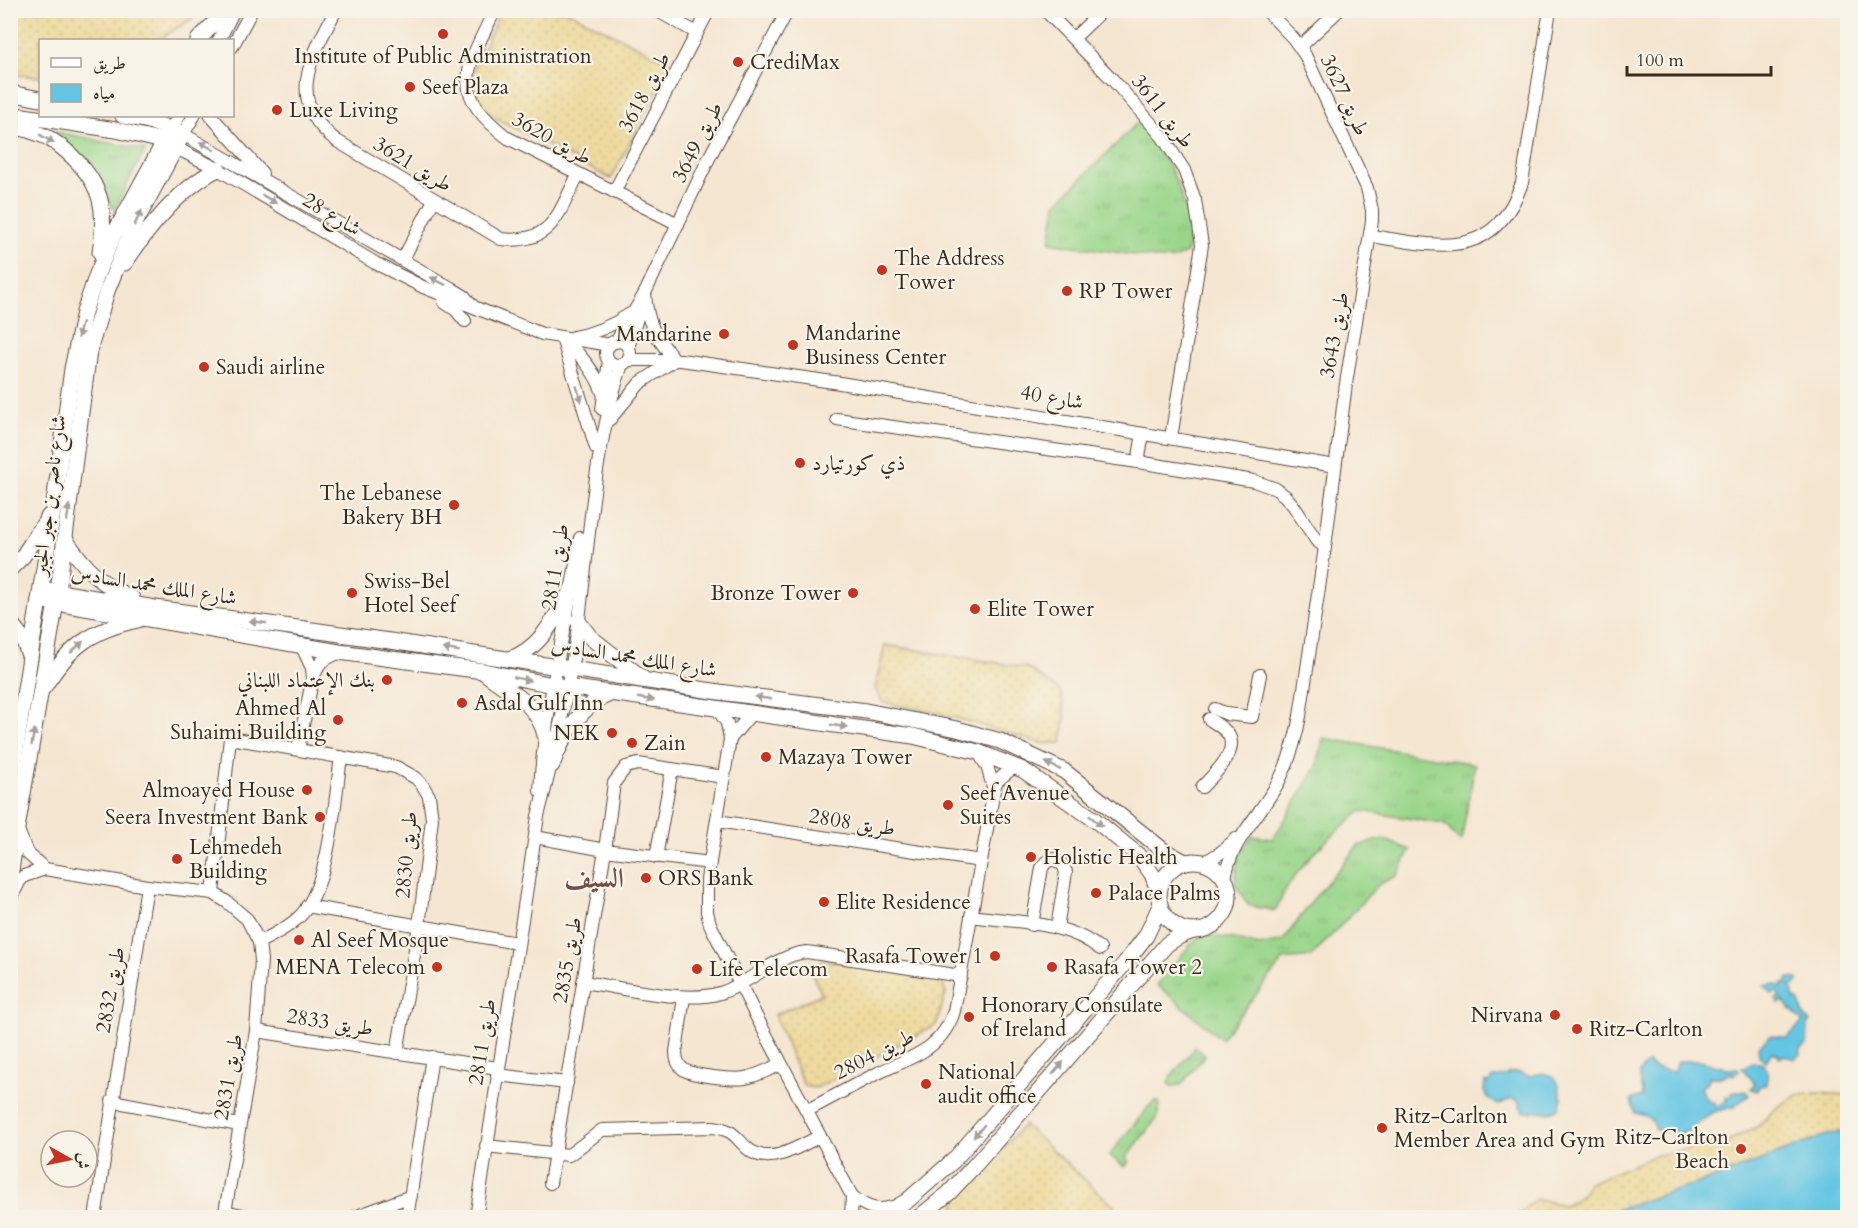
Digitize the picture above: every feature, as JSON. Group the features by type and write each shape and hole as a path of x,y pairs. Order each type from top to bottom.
{"main road":[{"path":"199,39 227,10"},
{"path":"10,91 39,90"},
{"path":"10,91 39,99"},
{"path":"10,114 106,128 174,133"},
{"path":"126,117 174,133"},
{"path":"10,125 51,139 79,163 97,191 103,222 97,274"},
{"name":"شارع ناصر بن جبر الجبر","path":"10,785 53,511 72,369 84,312 115,232 174,133"},
{"name":"شارع ناصر بن جبر الجبر","path":"10,878 57,597 89,351 107,291 174,133"},
{"path":"107,291 133,250 169,207 204,176 219,169"},
{"path":"10,569 23,556 53,511"},
{"path":"65,539 81,562 98,580 150,613"},
{"path":"508,659 522,656 533,647 573,587"},
{"name":"شارع الملك محمد السادس","path":"40,595 150,613 339,652 483,671 560,686 718,710 913,736 978,752 1015,766 1095,820 1138,855 1152,874 1159,900"},
{"path":"40,692 59,663 84,640 113,625 150,613"},
{"name":"شارع الملك محمد السادس","path":"150,613 508,659 719,692 866,711 957,729 1000,741 1064,771 1163,850 1185,861"},
{"path":"578,621 590,637 644,680"},
{"path":"10,622 23,639 30,659"},
{"path":"483,671 535,710 542,722 545,735"},
{"path":"552,765 558,747 574,722 593,703 610,694"},
{"path":"878,1218 907,1201 953,1161 1125,963 1146,936 1159,900 1161,882 1167,873 1185,861 1204,862 1215,867 1225,880 1229,894 1225,914 1210,928 1180,936 1167,944 975,1165 949,1193 918,1218"},
{"path":"1159,900 1164,915 1176,927 1193,932"}],"street":[{"path":"220,39 234,10"},
{"path":"234,43 252,10"},
{"name":"طريق 3621","path":"336,10 309,65 306,81 307,98 311,111 318,124 337,141 501,239 525,239 546,231 578,175"},
{"name":"طريق 3620","path":"495,10 470,64 467,84 477,110 493,127 508,138 678,224"},
{"path":"656,10 697,33"},
{"name":"طريق 3618","path":"614,192 709,10"},
{"name":"طريق 3649","path":"610,351 645,292 710,156 788,10"},
{"name":"طريق 3611","path":"1045,10 1074,38 1162,136 1184,170 1195,200 1202,245 1171,438"},
{"path":"1074,38 1103,10"},
{"path":"1266,10 1300,47"},
{"name":"طريق 3627","path":"1339,10 1300,47 1362,177 1372,210"},
{"path":"1371,236 1438,246 1457,245 1491,230 1505,216 1515,201 1522,183 1550,10"},
{"path":"174,133 193,117"},
{"path":"212,117 271,183"},
{"name":"شارع 28","path":"174,133 219,169 375,262 423,287 523,327 610,351"},
{"name":"شارع 28","path":"174,133 271,183 381,249 403,259 458,292 472,305"},
{"path":"375,262 403,259 434,200"},
{"name":"طريق 3643","path":"1335,466 1346,384 1371,236 1372,210"},
{"path":"381,249 399,246 417,232"},
{"path":"423,287 456,310 465,321"},
{"path":"607,423 640,383 675,359 659,341 649,324 645,292"},
{"name":"طريق 3649","path":"627,355 645,292"},
{"path":"565,340 599,331 633,312"},
{"path":"565,340 590,365 604,398"},
{"path":"565,340 596,448"},
{"path":"621,342 627,355 615,365 610,351 621,342"},
{"name":"طريق 2811","path":"538,816 552,765 581,525 596,448 610,351"},
{"name":"شارع 40","path":"627,355 675,359 840,383 1335,466"},
{"name":"طريق 2811","path":"563,667 578,621 592,500 607,423 627,355"},
{"path":"837,419 1138,462 1265,484 1285,496 1318,543 1325,547"},
{"path":"1138,462 1143,434"},
{"path":"1225,880 1233,851 1280,780 1295,739 1325,547 1335,466"},
{"path":"301,645 312,668 313,677"},
{"path":"298,749 313,677 321,662 339,652"},
{"path":"1202,787 1226,759 1230,747 1230,736 1212,714 1252,717 1260,675"},
{"name":"طريق 2811","path":"476,1218 538,816 545,735 560,686"},
{"path":"718,710 727,723 730,739 710,863 707,912 710,924 781,1064 808,1110 852,1196 873,1209 883,1210 907,1201"},
{"path":"730,739 751,714"},
{"name":"طريق 2830","path":"213,893 230,738 386,765 406,771 416,778 429,796 432,819 418,926 517,943"},
{"path":"978,752 987,766 994,790"},
{"path":"10,901 24,876 45,869 147,886 213,893 246,919 260,942 291,924 312,899 325,862 341,757"},
{"name":"طريق 2835","path":"550,1183 614,783 626,767 638,764 724,777"},
{"path":"994,790 996,782 1015,766"},
{"path":"656,857 672,769"},
{"name":"طريق 2804","path":"808,1110 923,1053 949,1027 961,976 994,790"},
{"path":"1204,862 1227,848 1256,818"},
{"name":"طريق 2808","path":"717,821 981,861"},
{"path":"17,828 27,853 45,869"},
{"path":"535,837 605,850 710,863"},
{"path":"1032,925 1042,868 1046,862 1054,859 1064,865 1066,872 1057,928"},
{"name":"طريق 2832","path":"95,1218 147,886"},
{"path":"307,906 418,926"},
{"path":"971,916 1057,928 1080,935 1100,949"},
{"name":"طريق 2833","path":"397,1053 418,926"},
{"name":"طريق 2831","path":"225,1215 256,1031 261,960 260,942"},
{"path":"583,982 684,997 719,993 790,956 807,952 961,976"},
{"path":"684,997 676,1053 676,1058 682,1068 687,1071 739,1079 750,1077 781,1064"},
{"name":"طريق 2833","path":"256,1031 432,1058 567,1083"},
{"path":"382,1206 398,1211 407,1217 432,1058"},
{"path":"112,1101 240,1125"},
{"path":"486,1146 569,1155 602,1130 713,1127 728,1129 747,1149 757,1155 768,1156 791,1150 820,1136"},
{"path":"352,1218 411,1196"},
{"path":"851,1218 852,1196"},
{"path":"225,1215 255,1218"}],"green space":[{"path":"1137,123 1163,155 1182,197 1189,240 1186,253 1174,259 1161,259 1050,242 1056,204"},
{"path":"48,130 145,150 114,210 104,192"},
{"path":"1323,738 1475,764 1461,842 1444,824 1361,811 1323,844 1301,868 1291,881 1275,911 1248,905 1235,883 1239,855 1252,836 1273,839 1317,767"},
{"path":"1383,839 1410,850 1397,876 1379,884 1311,957 1283,960 1221,1039 1157,985 1190,945 1204,935 1234,939 1259,946 1283,941 1315,897 1358,846"},
{"path":"1195,1047 1205,1055 1181,1085 1171,1086 1168,1083 1171,1077"},
{"path":"1155,1101 1159,1102 1159,1115 1126,1158 1129,1161 1125,1167 1109,1155"}],"sand":[{"path":"11,10 204,11 160,39 39,39 39,77 11,74"},
{"path":"501,10 567,11 671,63 611,179 494,117 476,100 472,73"},
{"path":"885,645 1028,668 1061,692 1065,717 1062,743 1040,743 943,714 882,702 875,688"},
{"path":"824,960 941,977 946,993 936,1025 816,1088 804,1086 774,1015 822,994 811,972"},
{"name":"Ritz-Carlton Beach","path":"1818,1093 1847,1095 1847,1132 1824,1136 1711,1179 1594,1217 1514,1218 1536,1199 1563,1205 1583,1193 1589,1183 1654,1156 1728,1141 1757,1127 1775,1109 1797,1095"},
{"path":"1024,1125 1126,1217 960,1217 955,1207 960,1192"}],"water":[{"path":"1788,978 1798,979 1797,984 1789,987 1792,989 1794,1000 1798,1000 1805,1017 1810,1022 1808,1023 1807,1044 1800,1049 1801,1054 1795,1059 1784,1055 1780,1058 1778,1054 1772,1052 1766,1061 1760,1058 1758,1047 1770,1036 1787,1038 1803,1022 1783,1001 1779,1004 1776,1000 1780,996 1776,991 1772,994 1764,986 1775,984 1781,988 1782,984 1786,984"},
{"path":"1678,1061 1700,1061 1729,1069 1736,1068 1739,1071 1733,1075 1731,1072 1720,1077 1710,1077 1707,1084 1701,1087 1711,1103 1715,1102 1715,1106 1726,1103 1726,1098 1732,1096 1731,1093 1745,1090 1749,1095 1733,1107 1713,1112 1678,1136 1672,1135 1670,1130 1656,1130 1648,1118 1635,1113 1631,1100 1642,1096 1639,1075 1648,1063 1654,1068 1674,1072"},
{"path":"1753,1062 1763,1064 1768,1071 1766,1084 1758,1087 1757,1091 1751,1089 1755,1083 1742,1068"},
{"path":"1517,1072 1529,1076 1543,1073 1553,1076 1558,1082 1562,1098 1559,1108 1550,1113 1533,1111 1532,1113 1523,1111 1517,1100 1511,1099 1498,1105 1487,1097 1484,1091 1485,1082 1488,1083 1493,1078"},
{"path":"1848,1132 1847,1217 1594,1217 1711,1179 1824,1136"}],"place":[{"name":"Institute of Public Administration","path":"443,34"},
{"name":"CrediMax","path":"738,62"},
{"name":"Seef Plaza","path":"410,87"},
{"name":"Luxe Living","path":"277,110"},
{"name":"The Address Tower","path":"882,270"},
{"name":"RP Tower","path":"1067,291"},
{"name":"Mandarine","path":"724,334"},
{"name":"Mandarine Business Center","path":"793,345"},
{"name":"Saudi airline","path":"204,367"},
{"name":"ذي كورتيارد","path":"800,463"},
{"name":"The Lebanese Bakery BH","path":"454,505"},
{"name":"Swiss-Bel Hotel Seef","path":"352,593"},
{"name":"Bronze Tower","path":"853,593"},
{"name":"Elite Tower","path":"975,609"},
{"name":"بنك الإعتماد اللبناني","path":"387,680"},
{"name":"Asdal Gulf Inn","path":"462,703"},
{"name":"Ahmed Al Suhaimi Building","path":"338,720"},
{"name":"NEK","path":"612,733"},
{"name":"Zain","path":"632,743"},
{"name":"Mazaya Tower","path":"766,757"},
{"name":"Almoayed House","path":"307,790"},
{"name":"Seef Avenue Suites","path":"948,805"},
{"name":"Seera Investment Bank","path":"320,817"},
{"name":"Holistic Health","path":"1031,857"},
{"name":"Lehmedeh Building","path":"177,859"},
{"name":"ORS Bank","path":"646,878"},
{"name":"Palace Palms","path":"1096,893"},
{"name":"Elite Residence","path":"824,902"},
{"name":"Al Seef Mosque","path":"299,940"},
{"name":"Rasafa Tower 1","path":"995,956"},
{"name":"MENA Telecom","path":"437,967"},
{"name":"Rasafa Tower 2","path":"1052,967"},
{"name":"Life Telecom","path":"697,969"},
{"name":"Nirvana","path":"1555,1015"},
{"name":"Honorary Consulate of Ireland","path":"969,1017"},
{"name":"Ritz-Carlton","path":"1577,1029"},
{"name":"National audit office","path":"926,1084"},
{"name":"Ritz-Carlton Member Area and Gym","path":"1382,1128"},
{"name":"Ritz-Carlton Beach","path":"1741,1149"}],"district":[{"name":"السيف","path":"594,878"}]}
